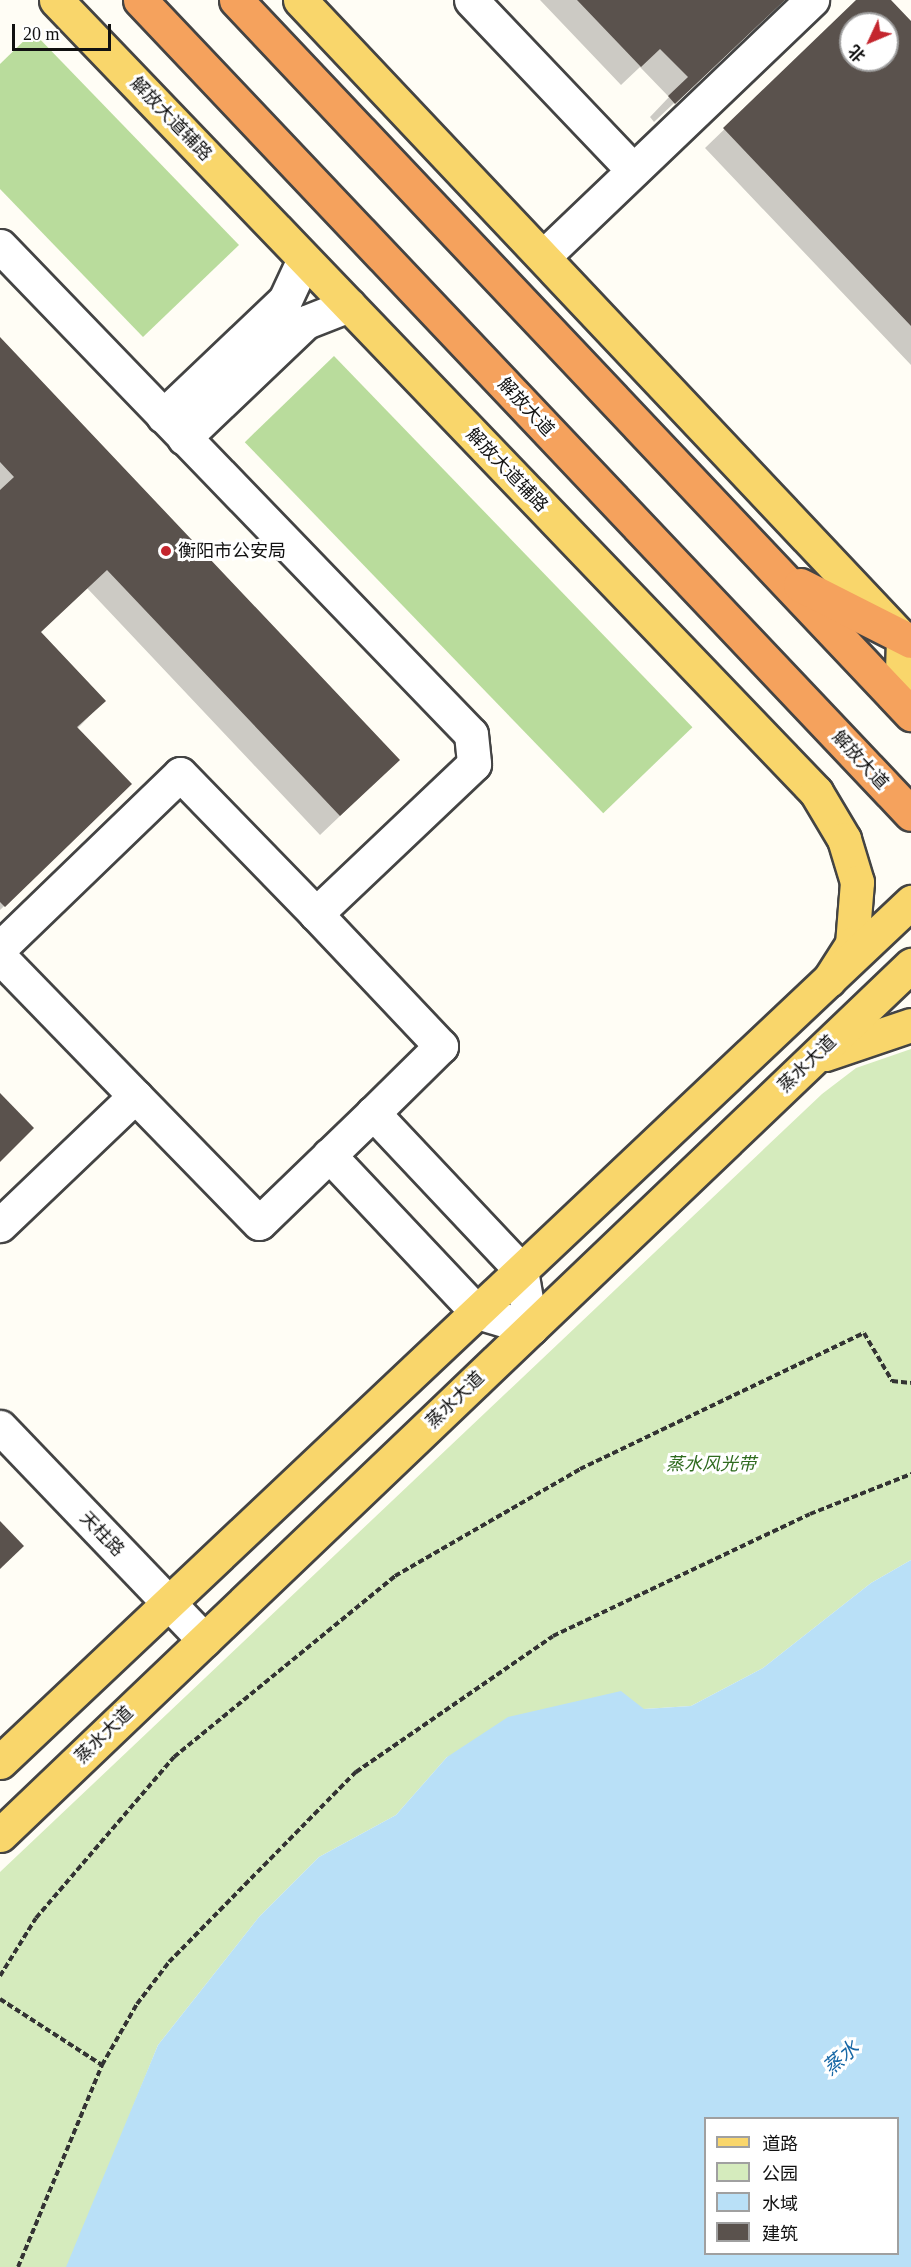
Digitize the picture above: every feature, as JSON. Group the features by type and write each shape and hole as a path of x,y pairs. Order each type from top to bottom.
{"highway":[{"name":"解放大道","path":"140,0 911,814"},
{"path":"236,0 906,708"},
{"path":"777,572 907,640"}],"main road":[{"name":"解放大道辅路","path":"56,0 816,792 844,839 857,882 852,944 829,980"},
{"path":"300,0 907,640 906,708"},
{"path":"0,1762 911,902"},
{"name":"蒸水大道","path":"0,1834 911,965"},
{"path":"814,1057 911,1025"}],"street":[{"path":"471,0 633,170"},
{"path":"544,256 812,0"},
{"path":"0,246 471,734 474,764 316,914"},
{"path":"173,427 285,300 304,259"},
{"path":"173,427 306,322 349,305"},
{"path":"0,948 180,774 441,1046 259,1223 0,957"},
{"path":"0,1225 135,1096"},
{"path":"329,1155 477,1312 531,1328 522,1270 373,1113"},
{"name":"天柱路","path":"0,1427 204,1640"}],"path":[{"path":"0,1976 36,1918 174,1757 395,1576 580,1468 864,1333 892,1381 911,1383"},
{"path":"18,2267 102,2065 169,1962 356,1772 425,1720 553,1636 810,1514 911,1474"},
{"path":"0,1999 102,2065"}],"green space":[{"path":"33,32 239,245 143,337 0,189 0,64"},
{"path":"334,356 692,727 603,813 245,442"},
{"name":"蒸水风光带","path":"911,1049 911,1560 871,1583 763,1668 691,1706 644,1709 447,1757 396,1815 319,1857 259,1917 158,2045 68,2267 0,2267 0,1872 822,1094 856,1068"}],"water":[{"name":"蒸水","path":"911,1560 911,2267 66,2267 158,2045 259,1917 319,1857 396,1815 447,1757 508,1717 621,1691 644,1709 691,1706 763,1668 871,1583"}],"building":[{"path":"577,0 785,0 675,104 668,96 688,77 660,49 641,67"},
{"path":"856,0 891,0 911,21 911,326 723,128 839,16 839,72 899,72 899,12 844,12"},
{"path":"0,337 400,760 340,816 107,570 41,632 106,701 77,727 132,784 5,907 0,902 0,490 14,477 0,462"},
{"path":"0,1093 34,1128 0,1162"},
{"path":"0,1521 24,1546 0,1569"}],"place":[{"name":"衡阳市公安局","path":"166,551"}]}
